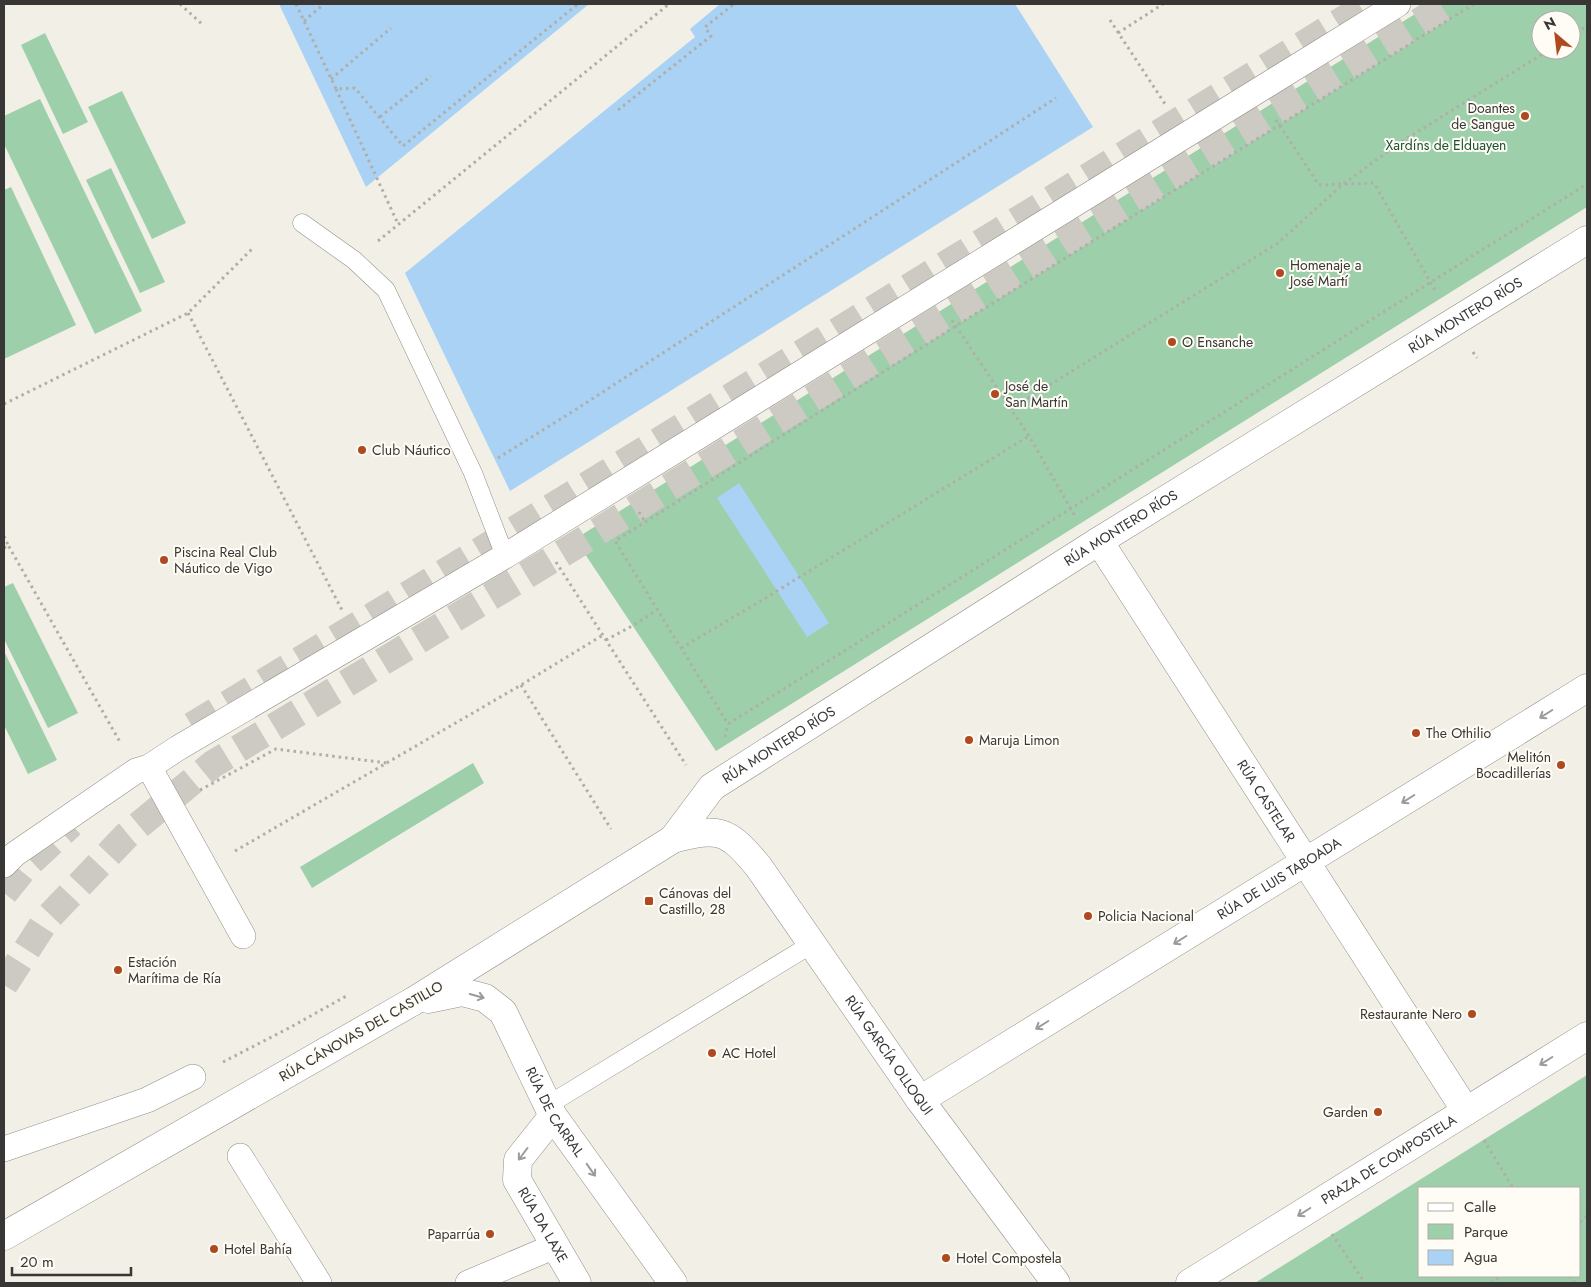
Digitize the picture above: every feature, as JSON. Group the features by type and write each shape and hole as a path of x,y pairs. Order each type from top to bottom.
{"street":[{"path":"4,865 15,854 143,769 505,556 1398,4"},
{"name":"RÚA MONTERO RÍOS","path":"672,839 712,787 1099,541 1587,240"},
{"name":"RÚA CASTELAR","path":"1099,541 1466,1111"},
{"name":"RÚA DE LUIS TABOADA","path":"920,1100 1587,688"},
{"path":"143,769 171,806 243,936"},
{"name":"RÚA CÁNOVAS DEL CASTILLO","path":"4,1236 412,1002 672,839 695,833 718,832"},
{"name":"RÚA GARCÍA OLLOQUI","path":"718,832 739,844 758,866 920,1100 1056,1283"},
{"name":"RÚA DE CARRAL","path":"412,1002 462,992 485,998 503,1012 551,1110 673,1283"},
{"name":"PRAZA DE COMPOSTELA","path":"1190,1283 1587,1036"},
{"path":"4,1148 147,1100 193,1077"},
{"name":"RÚA DA LAXE","path":"551,1110 518,1160 517,1180 577,1283"},
{"path":"240,1156 319,1283"},
{"path":"468,1283 555,1246"}],"lane":[{"path":"302,224 354,260 386,290 473,474 505,556"},
{"path":"551,1110 812,944"}],"path":[{"path":"180,4 203,25"},
{"path":"296,4 398,224"},
{"path":"304,21 324,4"},
{"path":"336,89 355,88 403,146 578,4"},
{"path":"354,260 669,4"},
{"path":"618,110 711,36 705,27 734,4"},
{"path":"1118,32 1163,4"},
{"path":"1474,4 956,326 615,541 728,724 1587,184"},
{"path":"1110,20 1184,136"},
{"path":"331,79 391,28"},
{"path":"1011,409 1278,244 1342,185 1401,142 1533,60"},
{"path":"380,117 431,76"},
{"path":"490,463 583,405 1056,98"},
{"path":"1273,115 1319,185 1374,183 1430,283 1441,299"},
{"path":"4,404 188,313 254,247"},
{"path":"188,313 358,642"},
{"path":"949,315 1029,436 1076,516"},
{"path":"681,648 1029,436"},
{"path":"637,509 645,522"},
{"path":"539,535 689,770"},
{"path":"4,536 143,769"},
{"path":"4,548 8,545"},
{"path":"606,640 658,610"},
{"path":"235,851 521,685 603,634"},
{"path":"521,685 611,829"},
{"path":"171,806 276,749 387,763"},
{"path":"193,1077 291,1027 348,995"},
{"path":"1481,1135 1513,1187"},
{"path":"1330,1231 1365,1283"}],"green space":[{"name":"Xardíns de Elduayen","path":"1431,4 1587,4 1587,207 716,751 575,539"},
{"path":"45,33 88,122 63,134 21,45"},
{"path":"122,91 186,223 152,239 88,107"},
{"path":"40,99 142,311 95,334 4,144 4,116"},
{"path":"111,168 165,282 140,293 86,180"},
{"path":"11,187 76,325 4,359 4,190"},
{"path":"13,583 78,713 48,728 4,639 4,587"},
{"path":"4,651 57,760 28,774 4,725"},
{"path":"473,763 484,783 312,888 300,867"},
{"path":"1587,1075 1587,1283 1255,1283"}],"water":[{"path":"279,4 589,4 366,187"},
{"path":"720,4 1015,4 1093,127 510,491 405,273 695,37 690,29"},
{"path":"739,483 829,623 807,637 717,498"}],"tunnel":[{"path":"192,726 531,520 1369,4"},
{"path":"4,985 46,920 127,835 213,764 576,545 1448,4"},
{"path":"4,893 25,867 71,824"}],"place":[{"name":"Doantes de Sangue","path":"1525,116"},
{"name":"Homenaje a José Martí","path":"1280,273"},
{"name":"O Ensanche","path":"1172,342"},
{"name":"José de San Martín","path":"995,394"},
{"name":"Club Náutico","path":"362,450"},
{"name":"Piscina Real Club Náutico de Vigo","path":"164,560"},
{"name":"The Othilio","path":"1416,733"},
{"name":"Maruja Limon","path":"969,740"},
{"name":"Melitón Bocadillerías","path":"1561,765"},
{"name":"Cánovas del Castillo, 28","path":"649,901"},
{"name":"Policia Nacional","path":"1088,916"},
{"name":"Estación Marítima de Ría","path":"118,970"},
{"name":"Restaurante Nero","path":"1472,1014"},
{"name":"AC Hotel","path":"712,1053"},
{"name":"Garden","path":"1378,1112"},
{"name":"Paparrúa","path":"490,1234"},
{"name":"Hotel Bahía","path":"214,1249"},
{"name":"Hotel Compostela","path":"946,1258"}]}
